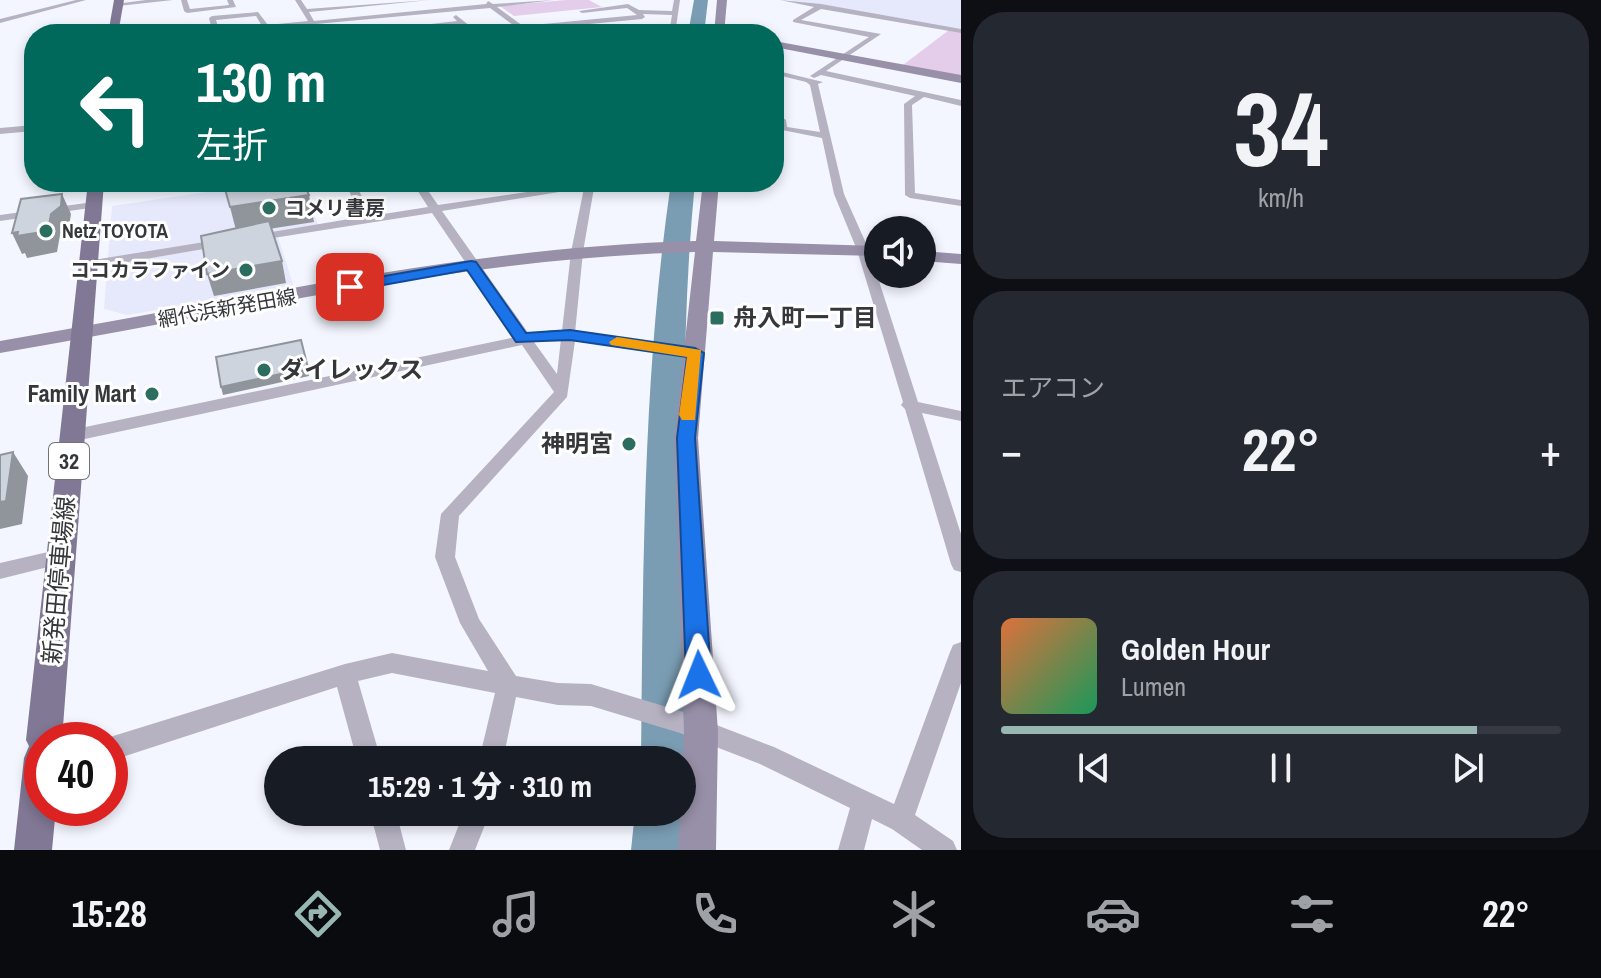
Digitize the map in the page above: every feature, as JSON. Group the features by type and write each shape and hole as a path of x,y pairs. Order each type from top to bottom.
{"main road":[{"path":"115,24 118,2"},
{"name":"新発田停車場線","path":"46,722 94,193"},
{"name":"新発田停車場線","path":"33,850 35,826"}],"street":[{"path":"0,21 83,0"},
{"path":"118,2 170,0"},
{"path":"184,0 187,11 233,7 230,0"},
{"path":"304,0 298,0 312,23"},
{"path":"304,11 427,0"},
{"path":"436,0 465,24"},
{"path":"483,0 516,24"},
{"path":"300,24 551,0"},
{"path":"673,24 677,0"},
{"path":"720,24 722,0"},
{"path":"783,0 961,31"},
{"path":"562,24 642,17 628,6 566,12"},
{"path":"821,6 795,21 875,36"},
{"path":"638,12 675,13"},
{"path":"214,24 212,18 258,14 264,24"},
{"path":"535,15 549,24"},
{"path":"814,76 900,20"},
{"path":"444,24 463,22"},
{"path":"784,46 961,79"},
{"path":"784,73 961,103"},
{"path":"814,76 839,194 864,239"},
{"path":"918,97 908,104 910,195 961,203"},
{"path":"0,131 24,129"},
{"path":"784,129 824,130"},
{"path":"355,192 367,219"},
{"path":"424,192 521,338 562,393"},
{"path":"246,239 534,192"},
{"path":"494,746 508,683 470,623 445,557 450,514 562,393 577,252 588,192"},
{"path":"697,850 690,727 686,438 697,245 709,192"},
{"path":"0,218 94,193"},
{"path":"87,265 231,241"},
{"name":"網代浜新発田線","path":"0,347 471,265 577,252 697,245 864,251"},
{"path":"936,257 961,259"},
{"path":"880,288 909,405 961,564"},
{"path":"71,436 521,338 570,335 690,352"},
{"path":"909,405 961,416"},
{"path":"0,571 61,557"},
{"path":"901,820 961,652"},
{"path":"128,743 345,674 392,663 558,694 591,695 646,712 766,755 901,820 944,850"},
{"path":"345,674 365,746"},
{"path":"851,850 864,803"},
{"path":"387,826 393,850"},
{"path":"462,850 471,826"}],"shaded area":[{"path":"589,0 602,7 514,16 500,6"},
{"path":"789,0 961,0 961,30"},
{"path":"949,30 961,32 961,76 903,65"},
{"path":"207,192 306,192 320,230 278,237 294,287 127,315 104,309 112,206"}],"building":[{"path":"226,192 308,192 309,195 230,207"},
{"path":"62,194 61,206 51,214 48,231 17,236 18,232 12,233 21,199"},
{"path":"269,221 282,261 207,274 201,236"},
{"name":"ダイレックス","path":"301,340 308,368 221,387 216,357"},
{"path":"13,452 6,501 0,502 0,455"}],"waterway":[{"path":"697,24 701,0"},
{"path":"668,746 663,459 673,265 682,192"},
{"path":"660,850 662,826"}],"slow traffic":[{"path":"617,342 695,353 688,415"}],"place":[{"name":"コメリ書房","path":"269,208"},
{"name":"Netz TOYOTA","path":"46,231"},
{"name":"ココカラファイン","path":"246,270"},
{"name":"舟入町一丁目","path":"717,318"},
{"name":"ダイレックス","path":"264,370"},
{"name":"Family Mart","path":"152,394"},
{"name":"神明宮","path":"629,444"}],"route":[{"path":"350,287 471,265 521,338 570,335 695,353 686,438 699,675"}]}
